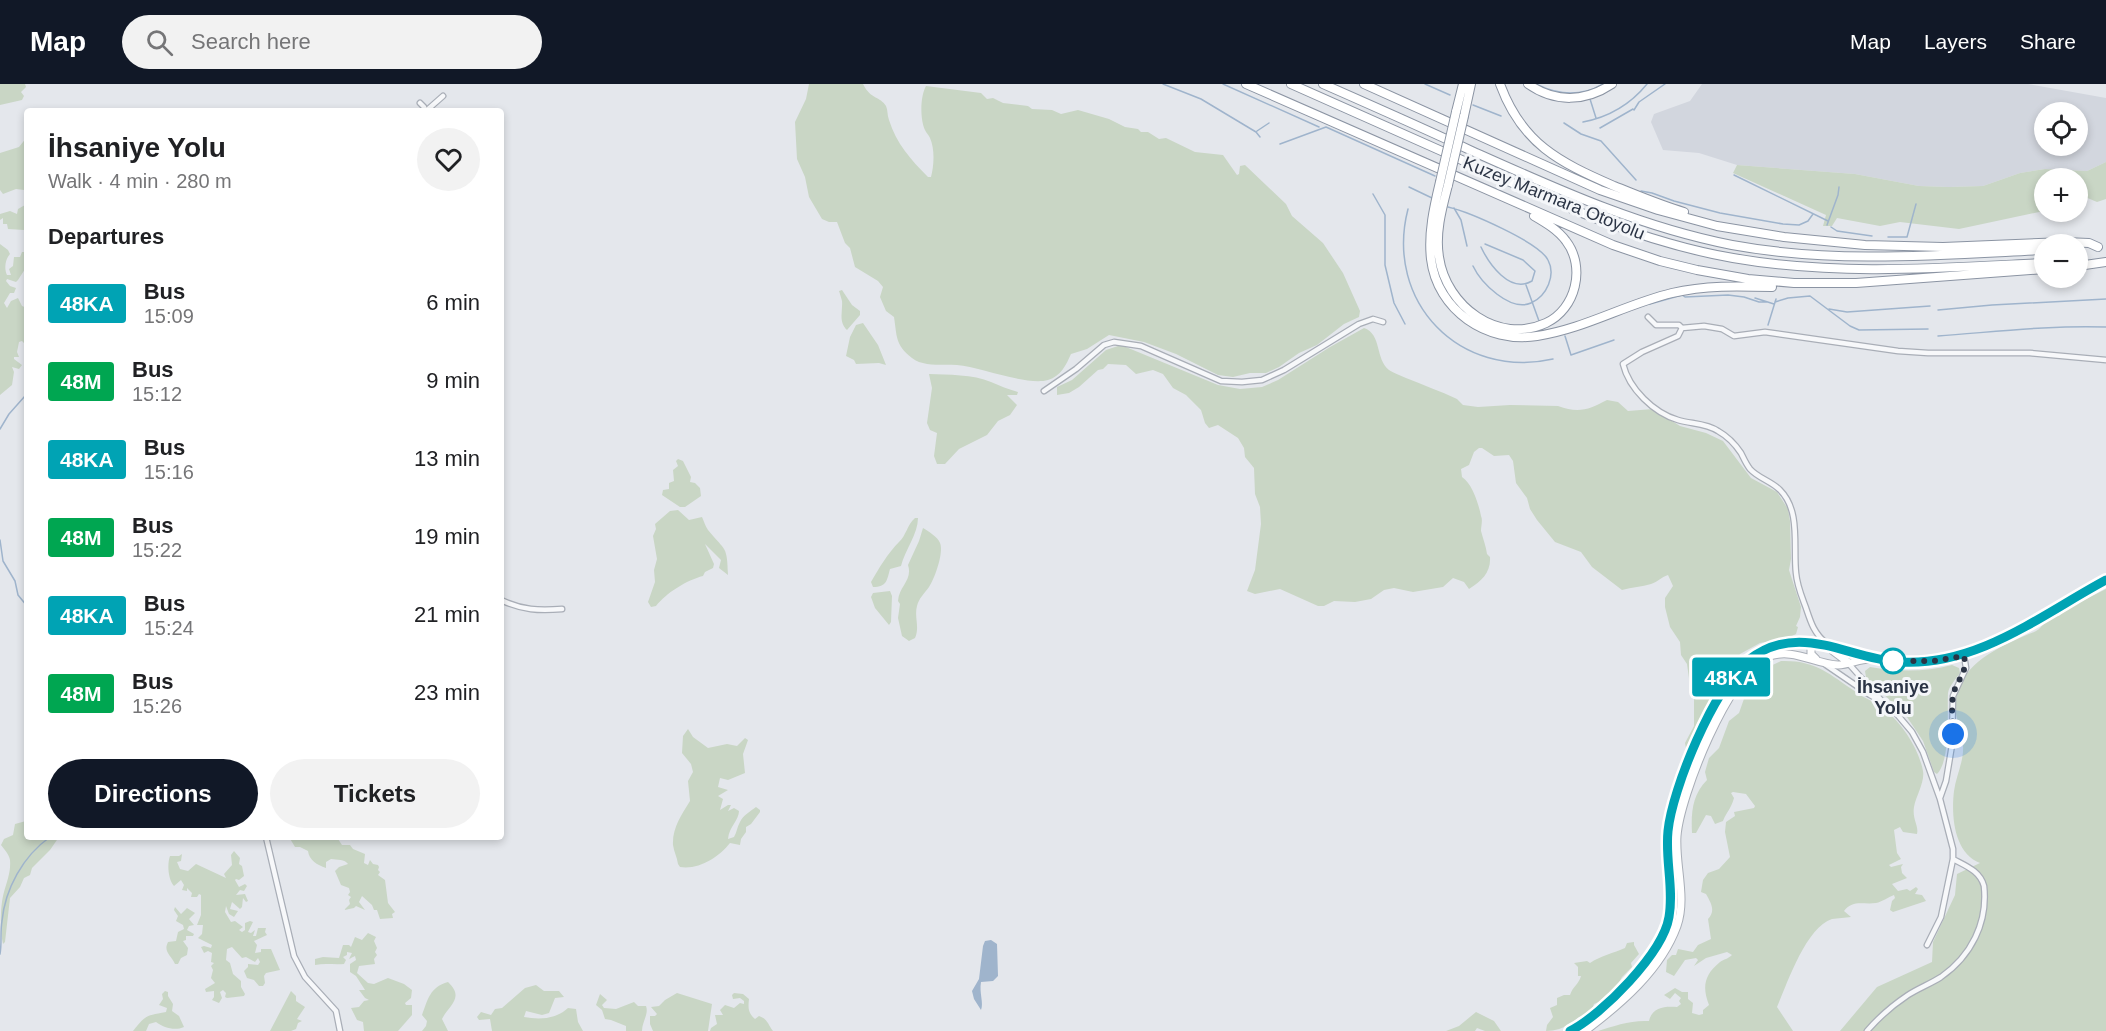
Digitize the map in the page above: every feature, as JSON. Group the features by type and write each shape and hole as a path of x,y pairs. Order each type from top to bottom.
{"highway":[{"path":"1246,84 1613,245 1669,263 1723,275 1810,284 1872,282 2034,270"},
{"name":"Kuzey Marmara Otoyolu","path":"1291,84 1591,217 1652,238 1703,252 1784,266 1851,270 2034,263"},
{"name":"Kuzey Marmara Otoyolu","path":"1323,84 1587,201 1654,226 1710,240 1783,252 1845,257 1913,257 2034,251"},
{"path":"1364,84 1574,179 1641,205 1685,218 1735,229 1828,242 1943,248 2065,242 2089,243 2102,247"},
{"path":"1460,114 1463,84"},
{"path":"1471,84 1460,114 1444,183 1431,225 1430,244 1437,281 1452,306 1472,324 1496,334 1521,337 1550,333 1671,293 1694,288 1843,287 1872,282"},
{"path":"1500,84 1509,106 1528,135 1542,148 1569,166 1676,210 1736,225 1828,242"},
{"path":"1528,84 1551,95 1570,98 1591,96 1612,84"},
{"path":"1401,153 1530,214 1547,223 1560,235 1572,249 1577,276 1570,301 1554,319 1535,327 1516,329 1502,327 1479,318 1453,295 1442,271 1438,248 1444,183"},
{"path":"2088,261 2106,261"},
{"path":"2088,265 2106,261"}],"main road":[{"path":"1570,1031 1611,1000 1634,977 1664,932 1669,920 1670,907 1668,834 1672,809 1701,733 1731,677 1748,660 1766,650 1784,645 1819,643 1878,659 1916,663 1964,656 1998,641 2106,580"},
{"path":"1810,645 1811,654 1822,661 1834,658 1831,648"},
{"path":"1831,648 1848,663"},
{"path":"1585,1031 1620,1003 1643,980 1673,936 1680,910 1677,837 1681,812 1710,736 1741,681 1757,664 1779,654 1804,656 1839,665 1857,660 1878,659"}],"street":[{"path":"429,108 443,96"},
{"path":"420,103 424,108"},
{"path":"1648,317 1656,325 1677,325 1682,328 1704,326 1722,329 1734,336 1765,332 1898,351 2030,353 2106,360"},
{"path":"1044,391 1109,343 1122,342 1141,346 1221,381 1253,382 1271,377 1359,324 1373,319 1383,321"},
{"path":"1682,328 1678,336 1642,352 1623,364 1625,373 1646,400 1664,413 1680,421 1708,426 1725,436 1740,452 1752,471 1784,495 1790,504 1793,516 1798,586 1811,625 1816,634 1831,648"},
{"path":"504,601 521,609 562,609"},
{"path":"1810,645 1811,625"},
{"path":"1940,798 1946,781 1952,745 1953,696 1964,673 1966,664 1964,656"},
{"path":"1856,673 1857,660"},
{"path":"1822,661 1883,702"},
{"path":"1848,663 1883,702 1903,719 1916,738 1940,798 1953,849 1953,859 1941,917 1927,945"},
{"path":"267,840 294,956 305,977 336,1011 340,1031"},
{"path":"1867,1031 1899,1001 1949,970 1966,954 1976,938 1982,920 1984,886 1975,871 1953,859"}],"shaded area":[{"path":"1702,84 2028,84 2106,98 2106,162 2088,171 2088,168 2034,168 2034,171 2020,173 1983,186 1919,186 1855,174 1737,165 1699,153 1663,150 1651,122 1654,114 1690,101"}],"green space":[{"path":"0,84 25,84 26,87 21,92 24,96 22,100 0,105"},
{"path":"809,84 863,84 869,93 886,106 888,118 900,144 928,177 931,177 933,168 933,147 923,125 922,102 926,86 981,93 987,99 993,98 1003,103 1028,106 1032,109 1052,110 1061,114 1078,110 1109,119 1125,127 1148,132 1159,139 1166,138 1195,152 1223,155 1237,175 1240,166 1245,165 1286,204 1292,216 1323,243 1343,273 1360,311 1359,317 1344,324 1317,345 1299,353 1279,367 1266,373 1250,373 1233,377 1218,375 1176,354 1144,342 1109,335 1087,349 1071,354 1060,373 1048,380 1028,380 967,366 927,364 916,361 902,349 894,317 886,311 880,297 883,287 878,281 855,267 850,248 845,243 837,222 822,219 809,197 805,177 797,159 795,122 806,99"},
{"path":"24,141 24,190 16,189 3,194 0,190 0,153 19,147"},
{"path":"2106,162 2106,199 2097,202 2088,198 2088,171"},
{"path":"1737,165 1855,174 1919,186 1949,187 1983,186 2020,173 2034,171 2034,213 1959,229 1900,222 1880,226 1837,218 1832,226 1823,226 1826,215 1733,173"},
{"path":"24,206 24,230 8,229 7,224 3,224 3,218 0,220 0,214 10,211 17,214 18,209"},
{"path":"0,244 10,254 6,264 7,275 11,275 9,269 13,266 14,257 20,257 24,252 24,271 16,282 7,279 10,286 16,288 4,303 7,308 11,301 18,298 24,307 24,343 19,342 17,352 19,357 14,357 22,365 19,369 12,367 14,372 12,385 0,395"},
{"path":"842,290 852,305 860,311 860,315 847,330 842,320 842,301 839,291"},
{"path":"863,323 878,345 886,365 856,364 854,360 846,356 850,337 856,325"},
{"path":"1364,328 1374,336 1382,360 1389,370 1457,399 1463,405 1478,407 1558,406 1578,410 1590,408 1607,400 1618,402 1628,411 1653,409 1680,426 1706,433 1723,441 1751,478 1777,492 1788,509 1791,559 1789,570 1801,607 1796,634 1760,643 1740,654 1686,748 1685,743 1694,726 1694,698 1687,664 1681,655 1680,642 1670,627 1665,607 1665,598 1673,586 1668,575 1651,584 1622,590 1592,567 1581,552 1555,542 1537,520 1530,509 1527,498 1516,483 1513,461 1509,455 1494,456 1479,448 1474,452 1469,465 1461,469 1462,477 1469,484 1477,500 1482,519 1481,531 1487,554 1490,557 1487,572 1478,583 1469,589 1464,582 1453,578 1443,587 1413,592 1394,588 1384,590 1371,599 1355,602 1334,601 1318,606 1280,589 1255,594 1247,591 1255,570 1261,524 1260,507 1255,494 1254,468 1245,457 1244,448 1238,438 1218,425 1209,428 1201,410 1186,395 1173,388 1163,374 1153,370 1136,374 1126,365 1108,364 1079,387 1069,393 1057,395 1057,387 1072,380 1106,350 1121,345 1218,385 1240,389 1262,387 1278,380"},
{"path":"929,374 960,375 984,379 1018,392 1017,395 1007,395 1017,405 1010,415 998,421 987,435 959,449 945,464 937,464 934,456 937,433 930,430 927,423 932,388"},
{"path":"678,459 683,461 691,477 690,482 700,488 701,496 685,507 680,507 662,495 663,490 669,489 669,483 674,481 673,470 678,466 676,461"},
{"path":"678,510 689,520 702,517 708,530 724,550 728,575 719,568 721,560 705,544 714,564 713,568 705,572 703,576 677,588 656,606 651,607 648,602 655,582 654,570 657,559 653,536 656,529 655,524 670,511"},
{"path":"915,518 918,518 916,530 901,566 890,569 884,584 873,587 871,582 877,571"},
{"path":"923,528 939,541 941,552 934,578 917,606 915,638 909,641 902,636 898,618 900,604 898,601 909,575 908,565"},
{"path":"2106,589 2106,1031 1840,1031 1877,987 1932,962 1933,942 1955,895 1957,874 1980,863 1965,851 1956,833 1954,822 1954,791 1963,752 1955,708 1961,683 1974,666 1992,652 2037,630 2051,618 2059,616 2068,608"},
{"path":"890,591 892,596 889,625 875,608 871,597 873,593"},
{"path":"1781,661 1804,663 1822,669 1878,704 1909,737 1918,754 1923,771 1923,780 1914,807 1917,834 1903,832 1900,827 1894,830 1897,853 1901,859 1889,865 1891,867 1903,864 1902,873 1907,878 1892,884 1898,891 1907,889 1910,891 1916,887 1918,889 1915,894 1922,895 1926,901 1893,912 1890,910 1894,895 1876,903 1851,905 1844,911 1851,917 1832,919 1823,924 1798,957 1777,1007 1793,1031 1598,1031 1629,1022 1649,1021 1656,1010 1664,1007 1677,1007 1681,1004 1679,1001 1681,998 1675,993 1670,999 1664,995 1675,988 1688,992 1688,999 1693,1003 1692,1013 1703,1014 1703,1010 1709,1005 1705,987 1708,977 1720,962 1732,955 1727,952 1706,958 1694,966 1698,960 1696,958 1685,960 1674,976 1666,972 1667,960 1672,955 1676,955 1678,949 1693,952 1698,945 1711,939 1708,919 1712,913 1712,907 1706,894 1701,892 1703,880 1708,873 1719,869 1730,857 1725,832 1726,822 1735,816 1734,812 1755,806 1746,794 1733,792 1731,793 1734,798 1733,802 1723,821 1715,824 1711,816 1706,815 1696,833 1692,833 1695,798 1707,780 1705,772 1709,758 1719,748 1729,721 1739,713 1745,696 1762,670"},
{"path":"1952,665 1959,668 1960,673 1948,693 1946,747 1937,774 1934,772 1923,741 1905,714 1870,682 1865,671 1870,667 1912,671"},
{"path":"688,729 693,737 708,748 727,744 737,746 745,738 748,740 743,754 745,773 728,780 720,778 718,787 728,790 718,796 723,799 720,810 731,805 728,811 734,808 739,811 728,839 734,837 741,820 747,813 756,807 760,812 746,827 740,845 730,843 708,861 694,866 680,867 673,839 676,827 690,801 688,781 693,772 691,764 682,753 683,736"},
{"path":"24,822 24,840 57,840 10,898 3,944 2,904 10,860 1,845 4,839 13,835 15,824"},
{"path":"291,840 339,840 342,845 350,845 353,849 365,854 364,863 368,865 370,860 373,864 378,865 380,872 378,875 385,880 388,903 395,912 392,914 393,918 380,919 377,910 374,910 362,896 359,902 365,910 356,906 344,910 350,904 351,897 348,895 350,892 349,888 341,885 335,871 348,864 347,862 331,859 326,862 326,868 312,860 308,851 295,847"},
{"path":"234,851 240,858 239,864 242,866 244,876 235,880 239,887 245,884 247,886 244,891 240,890 236,895 245,894 248,901 246,902 243,898 240,909 232,902 230,909 238,911 234,917 229,914 226,906 225,912 231,922 235,921 243,927 239,930 242,932 245,930 245,923 250,921 253,922 248,932 255,930 253,936 256,936 258,928 266,928 267,935 254,941 257,945 255,953 261,952 261,949 271,949 280,970 266,973 265,983 259,986 254,980 247,978 244,971 248,964 258,965 260,962 258,958 255,962 246,957 242,958 232,947 227,949 226,960 230,963 233,974 241,981 245,994 227,998 223,990 220,992 222,998 219,1003 212,1000 214,991 206,992 205,989 215,983 211,978 213,970 211,966 214,963 211,962 212,953 208,951 204,953 201,947 211,948 212,945 198,938 202,934 203,925 197,925 201,915 201,895 191,897 192,893 187,888 187,891 182,890 184,885 181,880 174,886 169,876 169,863 170,856 182,854 181,861 177,862 180,869 188,871 196,864 226,878 224,874 232,865 231,855"},
{"path":"175,907 181,914 187,908 195,913 189,919 194,925 189,926 187,930 194,934 186,936 186,940 183,941 188,948 187,955 181,958 178,964 175,964 166,948 168,942 176,941 178,932 184,929 183,925 176,921 178,916 174,910"},
{"path":"368,933 376,937 374,941 377,948 375,964 359,966 357,973 368,983 374,984 388,978 412,990 411,998 405,1003 412,1005 412,1015 398,1031 364,1031 363,1022 357,1020 351,1008 359,1007 364,1001 369,1000 359,990 365,990 356,976 350,972 350,964 356,960 355,956 349,959 352,953 347,952 347,955 343,957 346,960 344,964 315,965 315,959 339,958 343,945 351,947 355,937 362,940"},
{"path":"1634,942 1639,954 1616,988 1573,1022 1562,1028 1546,1031 1553,1017 1550,1008 1557,1005 1557,998 1570,995 1580,979 1578,967 1574,963 1587,961 1590,963 1625,948 1627,943"},
{"path":"448,982 453,988 455,997 442,1019 448,1031 422,1031 427,1021 422,1015 428,999 433,990"},
{"path":"536,985 544,991 559,991 564,997 555,998 549,1013 542,1015 526,1011 524,1017 547,1018 568,1008 576,1009 578,1022 583,1031 492,1031 490,1019 479,1020 477,1017 481,1012 491,1015 495,1009 502,1008 525,988"},
{"path":"165,991 168,992 173,1004 172,1011 179,1016 184,1027 170,1028 156,1022 149,1024 146,1031 133,1031 146,1017 166,1012 167,1008 159,1005"},
{"path":"291,991 296,996 296,1001 305,1007 297,1019 302,1021 298,1023 296,1029 291,1031 270,1031"},
{"path":"677,993 712,1004 708,1031 653,1031 650,1016 657,1014 651,1007 659,1006"},
{"path":"734,993 743,994 749,999 751,1015 755,1019 759,1016 764,1019 773,1031 710,1031 717,1024 715,1015 723,1015 720,1010 725,1005 734,1008 740,1003 744,1004 740,998 733,999"},
{"path":"600,994 607,1000 602,1005 604,1008 616,1009 634,1002 638,1006 646,1006 647,1012 642,1031 626,1031 626,1026 605,1019 602,1010 596,1005"},
{"path":"1476,1012 1494,1021 1501,1031 1485,1031 1477,1028 1475,1031 1446,1031 1459,1026"}],"water":[{"path":"991,940 997,944 998,976 993,981 981,982 981,1010 972,991 979,979 983,946 985,941"}],"waterway":[{"path":"1163,84 1201,99 1256,132 1260,137"},
{"path":"1223,84 1319,127"},
{"path":"1425,84 1450,95"},
{"path":"1536,84 1570,93 1586,91 1603,84"},
{"path":"1583,122 1602,117 1618,109 1647,84"},
{"path":"1634,110 1639,102 1665,84"},
{"path":"1590,99 1596,118"},
{"path":"1473,105 1501,116"},
{"path":"1600,128 1633,109"},
{"path":"1257,131 1269,123"},
{"path":"1564,123 1581,134 1601,141 1636,180"},
{"path":"1280,144 1326,127 1435,176"},
{"path":"1734,175 1828,221"},
{"path":"1409,187 1432,198"},
{"path":"1827,225 1839,187"},
{"path":"1641,191 1720,213 1783,224 1799,225 1808,221 1813,214"},
{"path":"1373,194 1385,215 1385,265 1394,303 1405,324"},
{"path":"1888,237 1907,237 1916,204"},
{"path":"1448,207 1486,221 1532,245 1548,260 1551,272 1546,290 1542,295 1537,300 1523,305 1506,300 1489,288 1473,266"},
{"path":"1454,208 1461,220 1467,246"},
{"path":"1408,209 1404,243 1407,275 1419,303 1437,327 1460,345 1488,358 1519,362 1553,359"},
{"path":"1831,227 1837,231 1872,236"},
{"path":"1481,247 1495,269 1508,280 1516,284 1532,281 1535,271 1523,260 1485,244"},
{"path":"1526,285 1539,321"},
{"path":"1650,304 1682,295 1685,297 1728,295 1768,302"},
{"path":"1775,302 1810,296 1850,326 1859,330 1928,329"},
{"path":"1755,298 1774,304"},
{"path":"1768,325 1776,299"},
{"path":"1938,310 2106,299"},
{"path":"1829,309 1847,312 1930,306"},
{"path":"1938,336 2043,328 2106,327"},
{"path":"1565,336 1571,355 1614,340"},
{"path":"0,429 9,414 24,397"},
{"path":"0,540 3,561 15,581 18,595 24,602"},
{"path":"0,954 1,925 11,885 24,863 46,840"}],"bus line":[{"name":"48KA","path":"1570,1031 1591,1017 1634,977 1664,932 1669,920 1670,907 1668,834 1672,809 1694,747 1710,715 1731,677 1748,660 1766,650 1805,641 1878,659 1900,662 1916,663 1964,656 1998,641 2106,580"}],"place":[{"name":"İhsaniye Yolu","path":"1893,661"}],"route":[{"path":"1893,661 1887,661 1916,663 1964,656 1966,664 1964,673 1953,696 1953,734"}]}
